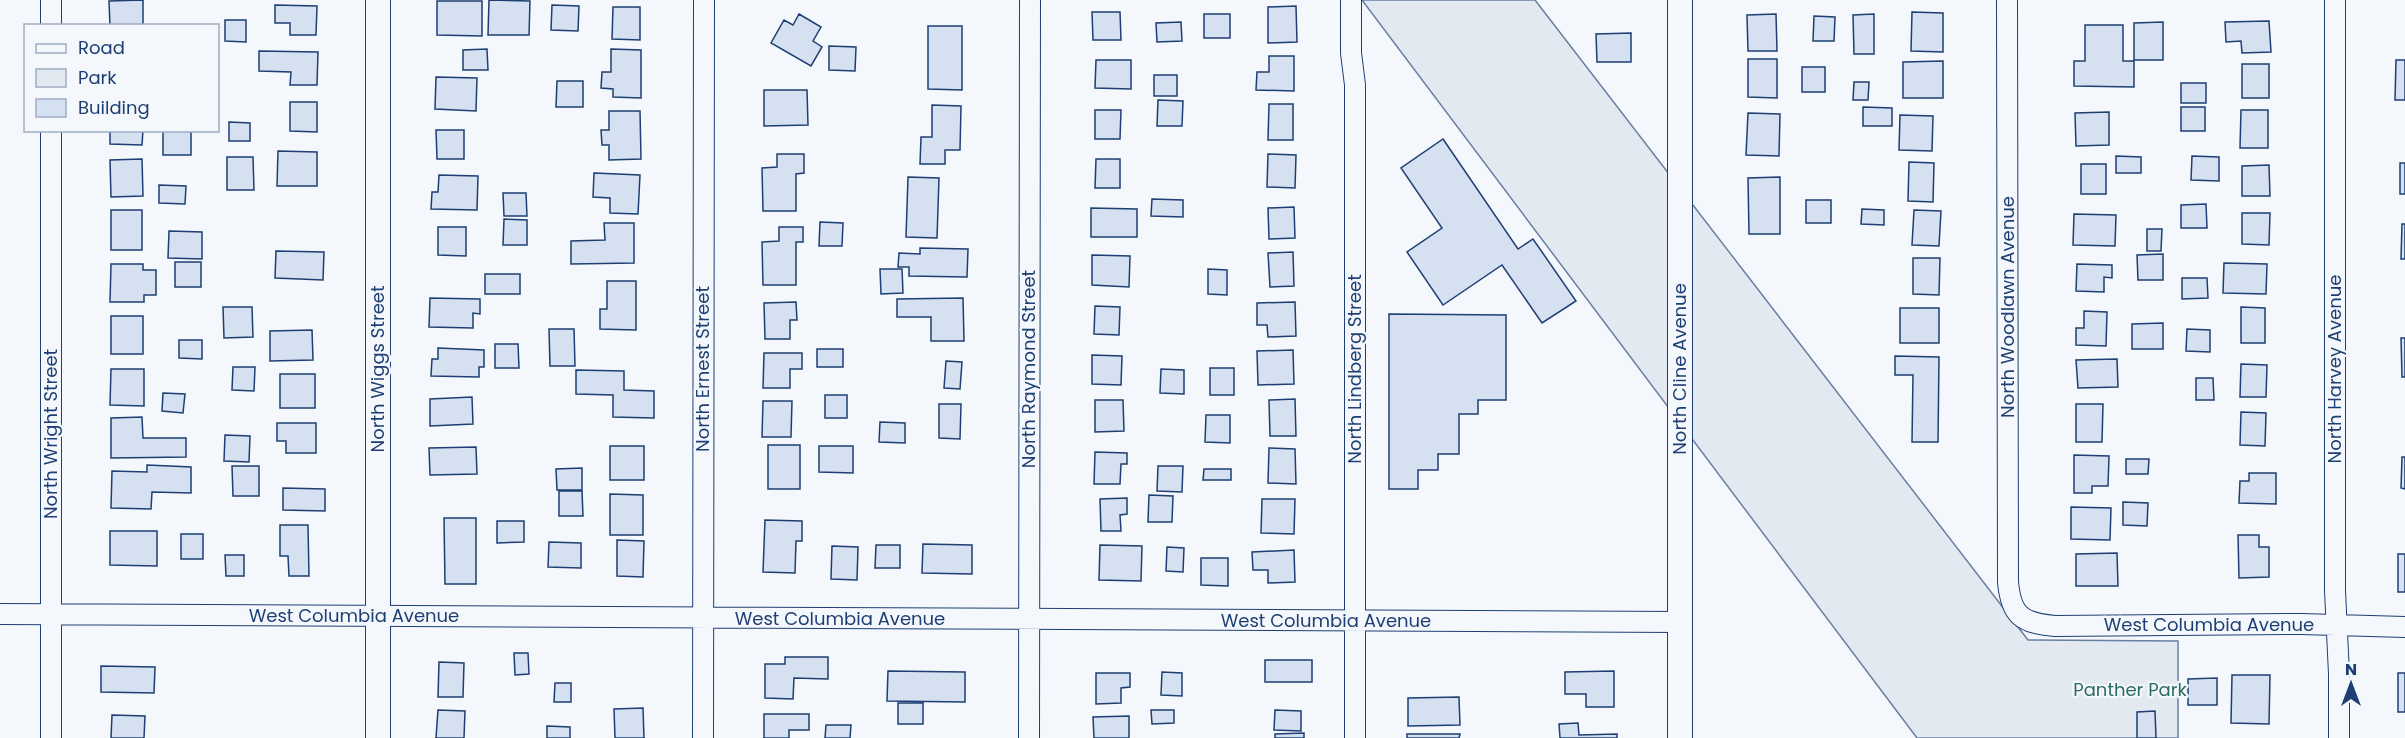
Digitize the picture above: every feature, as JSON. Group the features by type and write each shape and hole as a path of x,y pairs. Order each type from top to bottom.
{"street":[{"path":"51,0 51,24"},
{"name":"North Wiggs Street","path":"378,0 378,738"},
{"name":"North Ernest Street","path":"703,738 704,0"},
{"name":"North Raymond Street","path":"1029,738 1030,0"},
{"name":"North Lindberg Street","path":"1352,0 1351,53 1355,85 1355,738"},
{"name":"North Cline Avenue","path":"1680,0 1680,738"},
{"name":"North Woodlawn Avenue","path":"2007,0 2008,582 2012,604 2017,613"},
{"name":"North Harvey Avenue","path":"2335,0 2339,738"},
{"name":"North Wright Street","path":"51,132 51,738"},
{"name":"West Columbia Avenue","path":"2017,613 2032,623 2055,626 2405,627"},
{"name":"West Columbia Avenue","path":"0,614 1680,622"}],"green space":[{"name":"Panther Park","path":"1362,0 1535,0 2028,640 2178,641 2178,738 1917,738"}],"building":[{"path":"143,0 143,24 110,24 109,1"},
{"path":"489,0 530,1 529,35 488,35"},
{"path":"437,1 482,1 482,36 437,35"},
{"path":"275,5 317,6 316,35 290,35 290,23 275,23"},
{"path":"552,5 579,6 578,31 551,30"},
{"path":"1296,6 1297,42 1268,43 1268,7"},
{"path":"613,7 640,7 640,40 612,39"},
{"path":"1092,12 1120,12 1121,40 1093,40"},
{"path":"1912,12 1943,13 1943,52 1911,51"},
{"path":"799,14 821,27 813,41 822,47 811,66 771,43 784,20 793,25"},
{"path":"1204,14 1230,14 1230,38 1204,38"},
{"path":"1776,14 1777,51 1748,51 1747,15"},
{"path":"1874,14 1874,54 1854,54 1853,15"},
{"path":"1814,16 1835,17 1834,41 1813,41"},
{"path":"225,20 246,20 246,42 225,41"},
{"path":"2269,21 2271,52 2242,53 2241,41 2226,42 2225,22"},
{"path":"1181,22 1182,41 1157,42 1156,23"},
{"path":"2163,22 2163,60 2134,60 2134,23"},
{"path":"2085,25 2123,25 2123,61 2134,61 2134,87 2074,86 2074,61 2085,61"},
{"path":"928,26 962,26 962,90 928,89"},
{"path":"1631,33 1631,62 1597,62 1596,34"},
{"path":"829,46 856,47 855,71 829,70"},
{"path":"487,49 488,70 463,70 463,50"},
{"path":"611,49 641,50 641,98 613,97 613,89 601,88 602,72 611,72"},
{"path":"259,51 318,52 317,85 290,85 291,72 259,71"},
{"path":"1269,56 1294,56 1294,91 1256,90 1257,72 1269,72"},
{"path":"1748,59 1777,59 1777,98 1748,97"},
{"path":"1096,60 1131,60 1131,89 1095,88"},
{"path":"2396,60 2405,60 2405,100 2395,100"},
{"path":"1943,61 1943,98 1903,98 1903,62"},
{"path":"2242,64 2269,64 2269,98 2242,98"},
{"path":"1802,67 1825,67 1825,92 1802,92"},
{"path":"1154,75 1177,75 1177,96 1154,96"},
{"path":"436,77 477,78 476,111 435,109"},
{"path":"557,81 583,81 583,107 556,107"},
{"path":"1854,82 1869,82 1868,100 1853,100"},
{"path":"2181,83 2206,83 2206,103 2181,103"},
{"path":"764,90 807,90 808,125 764,126"},
{"path":"1158,100 1183,101 1182,126 1157,126"},
{"path":"290,102 317,102 317,132 290,131"},
{"path":"1269,104 1293,104 1293,140 1268,140"},
{"path":"932,105 961,106 960,150 945,150 945,164 920,164 921,137 932,137"},
{"path":"1863,107 1892,108 1892,126 1863,126"},
{"path":"2181,107 2205,107 2205,131 2181,131"},
{"path":"1095,110 1121,110 1120,139 1095,139"},
{"path":"2241,110 2268,110 2268,148 2240,148"},
{"path":"609,111 640,111 641,159 609,160 609,145 602,145 601,130 609,130"},
{"path":"2109,112 2109,145 2076,146 2075,113"},
{"path":"1748,113 1780,114 1779,156 1746,155"},
{"path":"1900,115 1933,116 1932,151 1899,150"},
{"path":"229,122 250,123 250,141 229,141"},
{"path":"436,130 464,130 464,159 437,159"},
{"path":"110,132 143,132 142,145 110,144"},
{"path":"163,132 191,132 191,155 163,155"},
{"path":"1443,139 1518,249 1533,239 1576,301 1542,323 1502,265 1443,305 1407,252 1442,228 1401,168"},
{"path":"278,151 317,152 317,186 277,186"},
{"path":"777,154 804,154 804,173 796,174 796,211 763,211 762,168 777,167"},
{"path":"1268,154 1296,155 1295,188 1267,187"},
{"path":"2116,156 2141,157 2141,173 2116,173"},
{"path":"2192,156 2219,157 2219,181 2191,180"},
{"path":"227,157 253,157 254,190 227,190"},
{"path":"142,159 143,196 111,197 110,160"},
{"path":"1096,159 1120,159 1120,188 1095,188"},
{"path":"1909,162 1934,163 1933,202 1908,201"},
{"path":"2400,163 2405,163 2405,194 2400,194"},
{"path":"2081,164 2106,164 2106,194 2081,194"},
{"path":"2269,165 2270,196 2242,196 2242,166"},
{"path":"594,173 640,175 638,214 610,213 610,198 593,197"},
{"path":"439,175 478,176 477,210 431,209 432,192 438,192"},
{"path":"908,177 939,178 937,238 906,237"},
{"path":"1780,177 1780,234 1749,234 1748,178"},
{"path":"159,185 186,186 185,204 159,203"},
{"path":"503,193 526,193 527,216 504,216"},
{"path":"1152,199 1183,200 1183,217 1151,216"},
{"path":"1806,200 1831,200 1831,223 1806,223"},
{"path":"2206,204 2207,228 2181,228 2181,205"},
{"path":"1294,207 1295,238 1269,239 1268,208"},
{"path":"1091,208 1137,209 1137,237 1091,237"},
{"path":"1862,209 1884,210 1884,225 1861,224"},
{"path":"111,210 142,210 142,250 111,250"},
{"path":"1914,210 1941,211 1939,246 1912,245"},
{"path":"2242,213 2270,213 2269,245 2242,244"},
{"path":"2074,214 2116,215 2115,246 2073,245"},
{"path":"504,219 527,220 527,245 503,245"},
{"path":"820,222 843,223 842,246 819,246"},
{"path":"604,223 634,223 634,263 571,264 571,241 605,240"},
{"path":"2402,224 2405,224 2405,259 2401,259"},
{"path":"438,227 466,227 466,256 438,255"},
{"path":"779,227 803,227 803,242 796,242 796,285 763,285 762,242 779,241"},
{"path":"2147,229 2162,229 2161,251 2147,251"},
{"path":"169,231 202,232 202,259 168,258"},
{"path":"920,248 968,249 967,277 909,276 909,267 898,267 899,253 920,254"},
{"path":"276,251 324,252 323,280 275,278"},
{"path":"1293,252 1294,286 1270,287 1268,253"},
{"path":"2163,254 2163,280 2138,280 2137,255"},
{"path":"1092,255 1130,256 1129,287 1092,285"},
{"path":"1913,258 1940,258 1939,295 1913,294"},
{"path":"175,262 201,262 201,287 175,287"},
{"path":"2224,263 2267,264 2266,294 2223,293"},
{"path":"111,264 143,264 143,270 156,270 156,295 144,295 144,302 110,302"},
{"path":"2077,264 2112,265 2112,278 2104,277 2104,292 2076,291"},
{"path":"880,269 902,269 903,293 881,294"},
{"path":"1208,269 1227,270 1227,295 1208,294"},
{"path":"485,274 520,274 520,294 485,294"},
{"path":"2182,278 2207,278 2208,298 2182,299"},
{"path":"607,281 636,281 636,330 600,329 600,309 607,309"},
{"path":"430,298 480,299 480,314 473,313 473,328 429,327"},
{"path":"963,298 964,341 931,341 931,317 897,317 897,299"},
{"path":"796,302 797,320 790,320 790,339 765,339 764,303"},
{"path":"1295,302 1296,336 1268,337 1267,325 1257,325 1257,303"},
{"path":"1095,306 1120,307 1119,335 1094,334"},
{"path":"223,307 252,307 253,337 224,338"},
{"path":"2241,307 2265,308 2265,343 2241,343"},
{"path":"1900,308 1939,308 1939,343 1900,343"},
{"path":"2084,311 2107,312 2106,346 2076,345 2076,328 2084,328"},
{"path":"1389,314 1506,315 1506,400 1478,400 1478,414 1459,414 1459,454 1438,454 1438,470 1418,470 1418,489 1389,489"},
{"path":"111,316 143,316 143,354 111,354"},
{"path":"2163,323 2163,349 2132,349 2132,324"},
{"path":"549,329 574,329 575,366 550,366"},
{"path":"2187,329 2210,330 2210,352 2186,351"},
{"path":"312,330 313,360 270,361 270,331"},
{"path":"2401,338 2405,338 2405,377 2402,377"},
{"path":"179,340 202,340 202,359 179,358"},
{"path":"495,344 518,344 519,368 495,368"},
{"path":"438,348 484,350 484,367 479,367 479,377 431,376 432,359 438,359"},
{"path":"817,349 843,349 843,367 817,367"},
{"path":"1293,350 1294,384 1258,385 1257,351"},
{"path":"764,353 802,353 802,369 790,369 790,388 763,388"},
{"path":"1092,355 1122,356 1121,385 1092,384"},
{"path":"1895,356 1939,357 1938,442 1912,442 1913,375 1895,375"},
{"path":"2117,359 2118,387 2078,388 2076,360"},
{"path":"946,361 962,362 960,389 944,388"},
{"path":"2241,364 2267,365 2266,397 2240,397"},
{"path":"233,367 255,367 254,391 232,390"},
{"path":"1210,368 1234,368 1234,395 1210,395"},
{"path":"111,369 144,369 144,406 110,405"},
{"path":"1161,369 1184,370 1184,394 1160,393"},
{"path":"576,370 624,371 624,390 654,391 654,418 613,417 613,395 576,394"},
{"path":"280,374 315,374 315,408 280,408"},
{"path":"2196,378 2213,378 2214,400 2196,400"},
{"path":"163,393 185,394 183,413 162,411"},
{"path":"825,395 847,395 847,418 825,418"},
{"path":"472,397 473,424 430,426 430,399"},
{"path":"1295,399 1296,436 1270,436 1269,400"},
{"path":"1095,400 1123,400 1124,431 1095,432"},
{"path":"763,401 792,401 791,437 762,437"},
{"path":"939,404 961,404 960,439 939,438"},
{"path":"2076,404 2103,404 2102,442 2076,442"},
{"path":"2241,412 2266,413 2265,446 2240,445"},
{"path":"1206,415 1230,415 1230,443 1205,442"},
{"path":"142,417 143,438 186,438 186,457 111,458 111,418"},
{"path":"880,422 905,423 905,443 879,442"},
{"path":"277,423 316,423 316,453 286,453 286,441 277,441"},
{"path":"225,435 250,436 249,462 224,461"},
{"path":"768,445 800,445 800,489 768,489"},
{"path":"610,446 644,446 644,480 610,480"},
{"path":"819,446 853,446 853,473 819,472"},
{"path":"476,447 477,474 430,475 429,448"},
{"path":"1269,448 1295,449 1296,484 1268,483"},
{"path":"1095,452 1127,453 1127,464 1121,464 1120,484 1094,484"},
{"path":"2074,455 2109,456 2108,486 2092,486 2092,493 2074,493"},
{"path":"2402,457 2405,457 2405,489 2401,488"},
{"path":"2126,459 2149,459 2148,474 2126,474"},
{"path":"147,465 191,467 191,493 152,492 151,509 111,508 112,471 147,472"},
{"path":"232,466 259,466 259,496 233,496"},
{"path":"1158,466 1183,466 1182,492 1157,491"},
{"path":"582,468 582,490 557,490 556,469"},
{"path":"1204,469 1231,469 1231,480 1203,480"},
{"path":"2249,473 2276,473 2276,504 2239,503 2240,481 2249,481"},
{"path":"283,488 325,489 325,511 283,510"},
{"path":"559,491 582,491 583,516 559,516"},
{"path":"610,494 643,495 643,535 610,535"},
{"path":"1149,495 1173,496 1172,522 1148,522"},
{"path":"1127,498 1127,514 1120,515 1121,531 1101,531 1100,499"},
{"path":"1262,499 1295,499 1294,534 1261,533"},
{"path":"2123,502 2148,503 2147,526 2123,525"},
{"path":"2071,507 2111,508 2110,540 2071,539"},
{"path":"444,518 476,518 476,584 445,584"},
{"path":"765,520 802,521 802,541 796,541 795,573 763,572"},
{"path":"497,521 524,521 524,542 497,543"},
{"path":"280,525 308,525 309,576 289,576 288,556 280,556"},
{"path":"110,531 157,531 157,566 110,565"},
{"path":"181,534 203,534 203,559 181,559"},
{"path":"2238,535 2259,535 2259,547 2269,547 2269,577 2239,578"},
{"path":"617,540 644,541 643,577 617,576"},
{"path":"549,542 581,543 581,568 548,567"},
{"path":"923,544 972,545 972,574 922,573"},
{"path":"876,545 900,545 900,568 875,568"},
{"path":"1100,545 1142,546 1141,581 1099,580"},
{"path":"832,546 858,547 857,580 831,579"},
{"path":"1167,547 1184,548 1183,572 1166,571"},
{"path":"1294,550 1295,582 1268,583 1268,570 1253,570 1252,552"},
{"path":"2117,553 2118,586 2076,586 2076,554"},
{"path":"2398,554 2405,554 2405,592 2398,592"},
{"path":"225,555 244,555 244,576 226,576"},
{"path":"1201,558 1228,558 1228,586 1201,585"},
{"path":"514,653 528,653 529,674 515,675"},
{"path":"785,657 828,657 828,679 794,678 793,699 765,698 765,664 785,664"},
{"path":"1265,660 1312,660 1312,682 1265,682"},
{"path":"439,662 464,663 463,697 438,697"},
{"path":"101,666 155,667 154,693 101,692"},
{"path":"888,671 965,672 965,702 887,701"},
{"path":"1614,671 1614,707 1586,707 1586,694 1565,694 1565,672"},
{"path":"1162,672 1182,673 1182,696 1161,695"},
{"path":"1096,673 1130,673 1130,687 1121,688 1121,703 1096,704"},
{"path":"2398,673 2405,673 2405,712 2398,712"},
{"path":"2232,675 2270,675 2269,724 2231,723"},
{"path":"2217,678 2217,705 2188,705 2188,679"},
{"path":"555,683 571,683 571,702 554,702"},
{"path":"1459,697 1460,725 1408,726 1408,698"},
{"path":"898,703 923,703 923,724 898,724"},
{"path":"643,708 644,738 615,738 614,709"},
{"path":"438,710 465,711 464,738 436,738"},
{"path":"1151,710 1174,710 1174,723 1152,724"},
{"path":"1275,710 1301,711 1301,731 1274,730"},
{"path":"2155,711 2156,738 2137,738 2137,712"},
{"path":"764,714 809,714 809,730 789,730 789,738 764,738"},
{"path":"112,715 145,716 144,738 111,738"},
{"path":"1129,716 1129,738 1094,738 1093,717"},
{"path":"1578,723 1579,735 1617,734 1617,738 1560,738 1559,724"},
{"path":"826,725 851,725 850,738 825,738"},
{"path":"547,726 570,727 570,738 547,738"},
{"path":"1304,733 1304,738 1275,738 1275,734"},
{"path":"1407,734 1460,734 1459,738 1407,738"}]}
